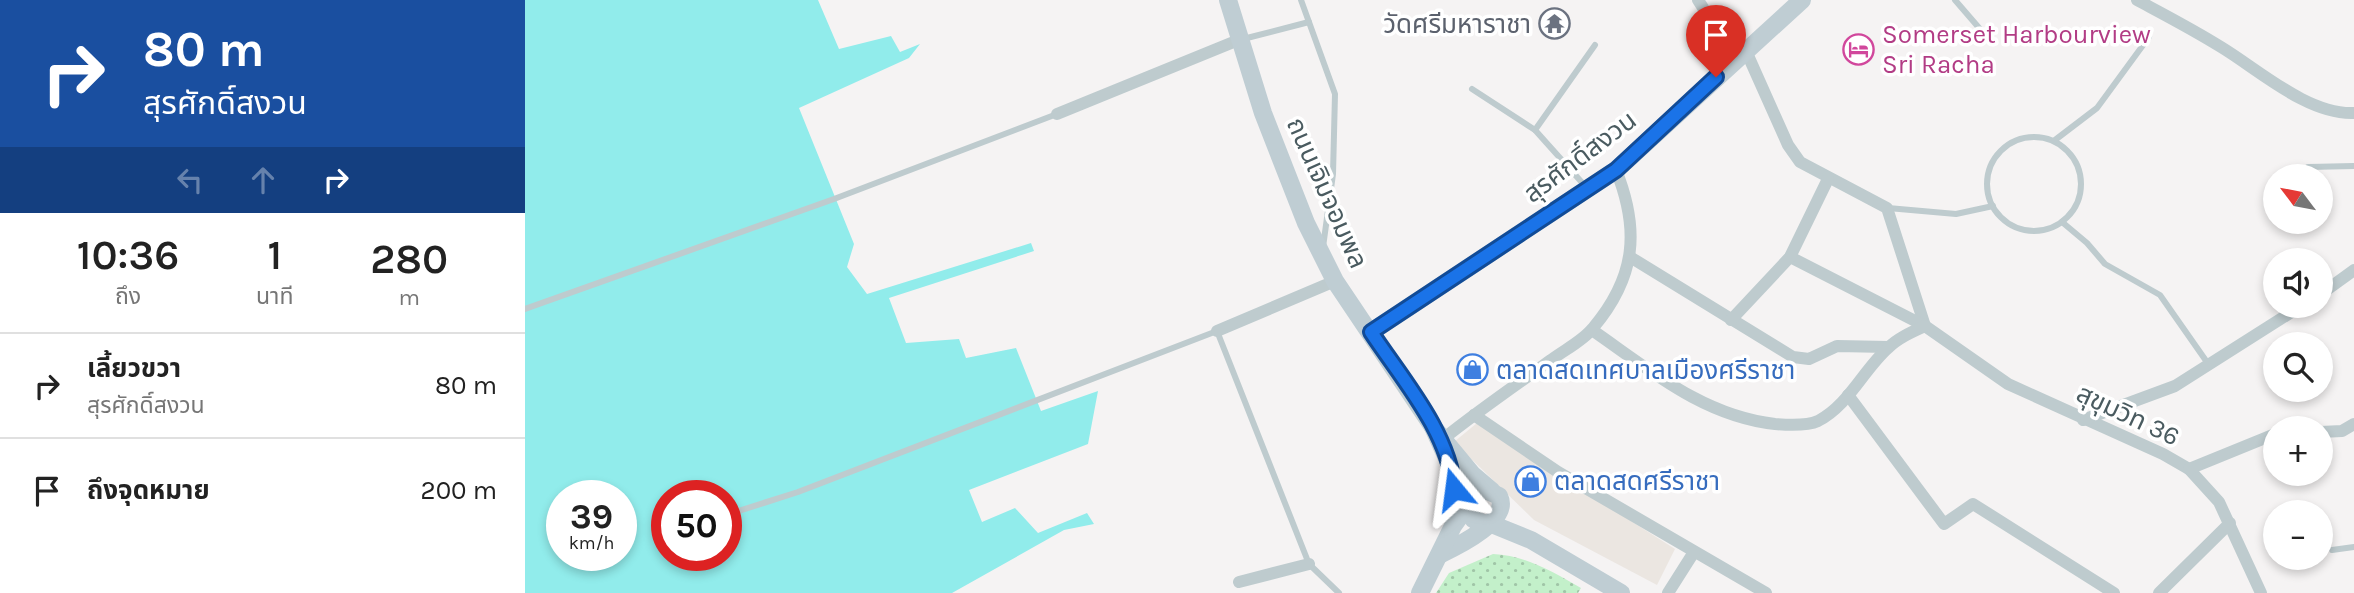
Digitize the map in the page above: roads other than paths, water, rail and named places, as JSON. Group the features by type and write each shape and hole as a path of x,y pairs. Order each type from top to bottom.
{"main road":[{"name":"ถนนเจิมจอมพล","path":"1228,0 1287,182 1335,281 1438,433 1496,496 1531,540"},
{"name":"สุรศักดิ์สงวน","path":"1371,332 1616,170 1802,0"},
{"name":"ถนนเจิมจอมพล","path":"1438,433 1453,475 1468,505"},
{"path":"1453,475 1453,528"},
{"path":"1420,593 1453,528 1478,491 1496,496 1498,517 1470,539 1441,554"},
{"path":"1468,505 1473,519 1531,540 1621,593"}],"street":[{"path":"1592,330 1671,385 1711,409 1750,421 1787,425 1817,421 1848,395 1888,347 1925,326 1887,208 1800,162 1788,145 1741,55 1697,0"},
{"path":"2137,0 2224,48 2278,86 2339,114 2354,113"},
{"path":"1057,114 1241,39"},
{"path":"1438,433 1474,415 1592,330 1616,295 1630,257 1629,203 1616,170"},
{"path":"1731,320 1790,257 1828,179"},
{"path":"1630,257 1793,357 1809,359 1837,346 1888,347"},
{"name":"สุขุมวิท 36","path":"1790,257 1925,326 2008,384 2163,454 2189,469 2218,502 2261,593"},
{"path":"2333,285 2354,270"},
{"path":"1217,331 1335,281"},
{"path":"2083,420 2175,386 2282,318"},
{"path":"1848,395 1944,524 1973,504 2114,593"},
{"path":"1474,415 1558,472 1766,593"},
{"path":"2333,431 2342,431 2354,424"},
{"path":"2189,469 2263,440"},
{"path":"2159,593 2229,523"},
{"path":"1668,593 1694,552"},
{"path":"1239,582 1309,564"}],"lane":[{"path":"1301,0 1335,94 1333,174 1323,245 1335,281"},
{"path":"1955,0 1980,29"},
{"path":"1241,39 1309,22"},
{"path":"2055,140 2097,108 2149,37"},
{"path":"1535,130 1595,45"},
{"path":"1472,89 1535,130 1587,189"},
{"path":"525,309 834,199 1057,114"},
{"path":"2040,136 2055,140 2068,149 2077,162 2081,191 2076,206 2062,222 2039,231 2024,230 2010,225 1993,206 1987,185 1989,168 1997,154 2009,143 2024,137 2040,136"},
{"path":"2333,166 2354,166"},
{"path":"1887,208 1956,214 1993,206"},
{"path":"2062,222 2087,243 2105,264 2159,295 2210,365"},
{"path":"742,510 798,492 1217,331 1309,564 1339,593"},
{"path":"2333,550 2354,547"}],"water":[{"path":"525,0 818,0 839,49 891,36 900,52 920,44 909,58 799,108 854,244 847,267 867,294 1031,243 1034,251 889,298 906,343 959,339 966,358 1016,348 1041,411 1098,391 1088,444 969,490 982,522 1015,508 1038,533 1087,513 1094,524 1064,530 952,593 525,593"}],"place":[{"name":"วัดศรีมหาราชา","path":"1554,24"},
{"name":"Somerset Harbourview Sri Racha","path":"1859,49"},
{"name":"ตลาดสดเทศบาลเมืองศรีราชา","path":"1473,370"},
{"name":"ตลาดสดศรีราชา","path":"1531,481"}]}
